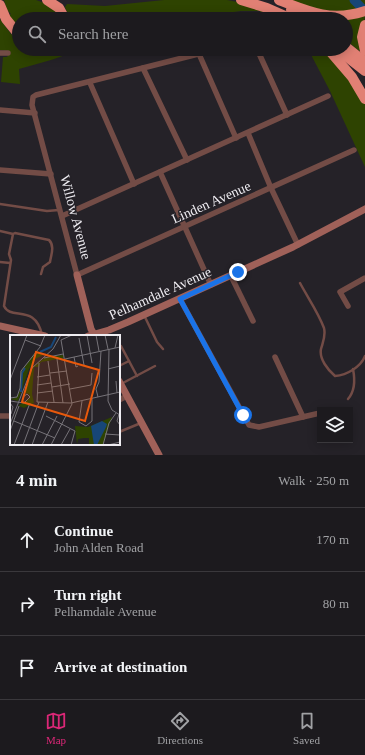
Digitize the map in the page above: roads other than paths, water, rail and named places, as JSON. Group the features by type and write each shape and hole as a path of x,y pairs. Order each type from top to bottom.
{"highway":[{"path":"47,0 59,8 61,12"},
{"path":"241,0 277,12"},
{"path":"266,0 293,12"},
{"path":"279,0 310,12"},
{"path":"0,5 8,23 12,27"},
{"path":"353,15 365,11"},
{"path":"365,25 362,37 365,51"},
{"path":"353,53 365,62"},
{"path":"334,56 348,71 365,99"},
{"path":"346,56 365,71"}],"street":[{"path":"0,53 8,54"},
{"path":"134,184 90,83 191,56"},
{"path":"200,56 236,138"},
{"path":"260,56 287,115"},
{"path":"143,68 187,160"},
{"name":"Willow Avenue","path":"90,83 36,95 33,97 32,105 78,275 92,335"},
{"path":"62,216 328,96"},
{"path":"0,110 35,113"},
{"path":"248,133 271,188 298,245"},
{"name":"Linden Avenue","path":"78,275 354,150"},
{"path":"0,170 51,174"},
{"path":"160,172 211,285"},
{"name":"Pelhamdale Avenue","path":"95,335 144,315 298,245 365,209"},
{"path":"231,276 253,322"},
{"path":"348,306 340,292 365,278"},
{"path":"180,299 249,425 259,427 317,414"},
{"path":"0,326 40,335"},
{"path":"275,357 303,417"},
{"path":"120,383 159,455"},
{"path":"120,400 127,396"}],"lane":[{"path":"0,204 48,211 60,210"},
{"path":"0,231 49,240 51,242 50,262 43,267 41,274"},
{"path":"13,234 9,254 10,263 4,306 5,309 9,311 31,316 38,323 44,335"},
{"path":"0,262 10,263"},
{"path":"300,283 324,329 324,340 321,350 324,361 329,370 335,376 338,376 360,365 365,356"},
{"path":"144,315 156,342 163,349"},
{"path":"120,346 137,376"},
{"path":"120,366 129,361"},
{"path":"120,383 155,366"},
{"path":"348,399 351,395 355,378 353,369"},
{"path":"120,432 141,423"}],"waterway":[{"path":"354,0 362,8"}]}
